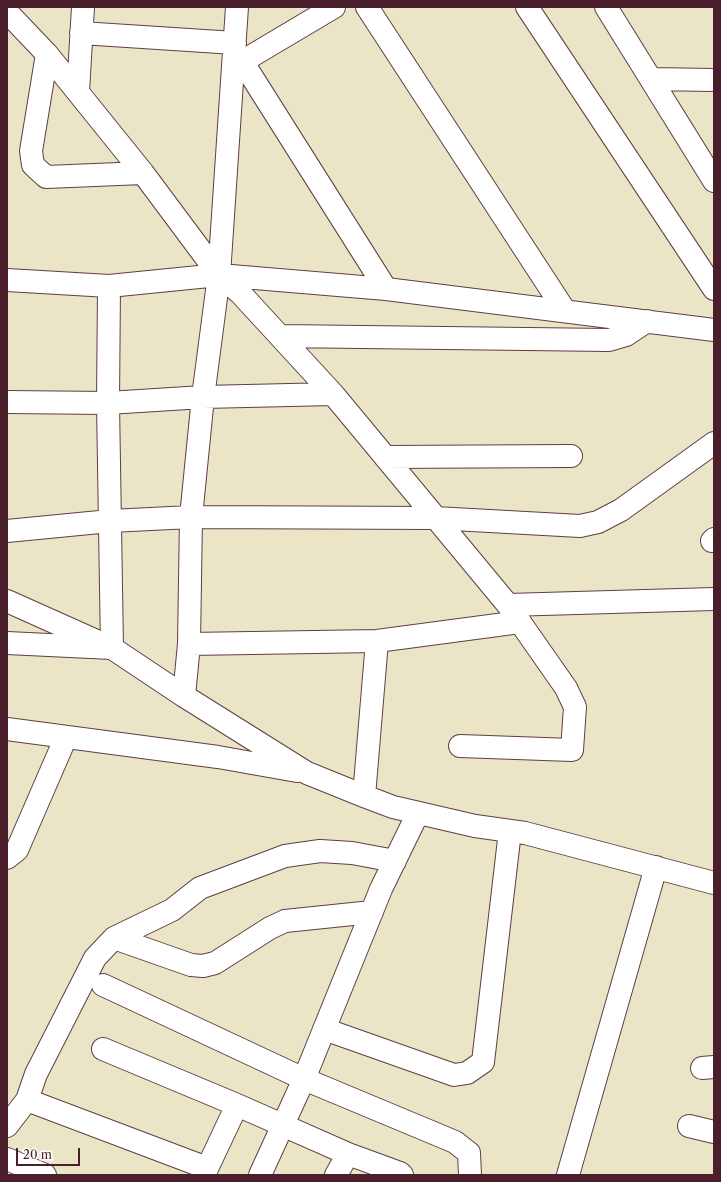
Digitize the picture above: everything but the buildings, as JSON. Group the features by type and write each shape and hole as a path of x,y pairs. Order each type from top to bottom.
{"street":[{"path":"78,92 83,7"},
{"path":"184,696 189,644 191,518 202,397 219,275 237,57 237,7"},
{"path":"81,33 237,57 334,7"},
{"path":"367,7 565,311"},
{"path":"527,7 714,289"},
{"path":"606,7 714,181"},
{"path":"7,12 47,54 78,92 143,173 219,275 241,294 333,394 508,605 566,688 576,707 572,750 460,746"},
{"path":"47,54 31,150 32,165 46,177 143,173"},
{"path":"237,57 386,288"},
{"path":"651,79 714,80"},
{"path":"7,280 109,286 219,275 386,288 714,330"},
{"path":"109,286 108,403 112,648"},
{"path":"280,336 609,340 626,335 647,321"},
{"path":"7,402 108,403 202,397 333,394"},
{"path":"7,531 110,521 191,518 435,518 580,526 598,522 621,510 714,443"},
{"path":"385,457 571,456"},
{"path":"508,605 714,598"},
{"path":"7,601 112,648 184,696 307,773 364,796 393,807 475,826 526,833 714,883"},
{"path":"189,644 377,642 520,622"},
{"path":"364,796 377,642"},
{"path":"7,643 112,648"},
{"path":"7,728 218,757 307,773"},
{"path":"7,858 17,850 66,737"},
{"path":"260,1175 304,1078 381,890 418,812"},
{"path":"324,1029 454,1075 467,1073 483,1062 510,831"},
{"path":"7,1126 27,1100 36,1074 95,958 114,938 172,910 200,888 285,856 320,851 352,853 395,860"},
{"path":"568,1175 656,867"},
{"path":"114,938 191,965 203,966 215,963 270,928 285,921 372,912"},
{"path":"103,985 304,1078 455,1142 470,1153 470,1175"},
{"path":"103,1049 348,1154 402,1175"},
{"path":"27,1100 206,1171 236,1105"},
{"path":"689,1126 714,1132"},
{"path":"336,1175 348,1154"},
{"path":"7,1159 45,1175"}]}
